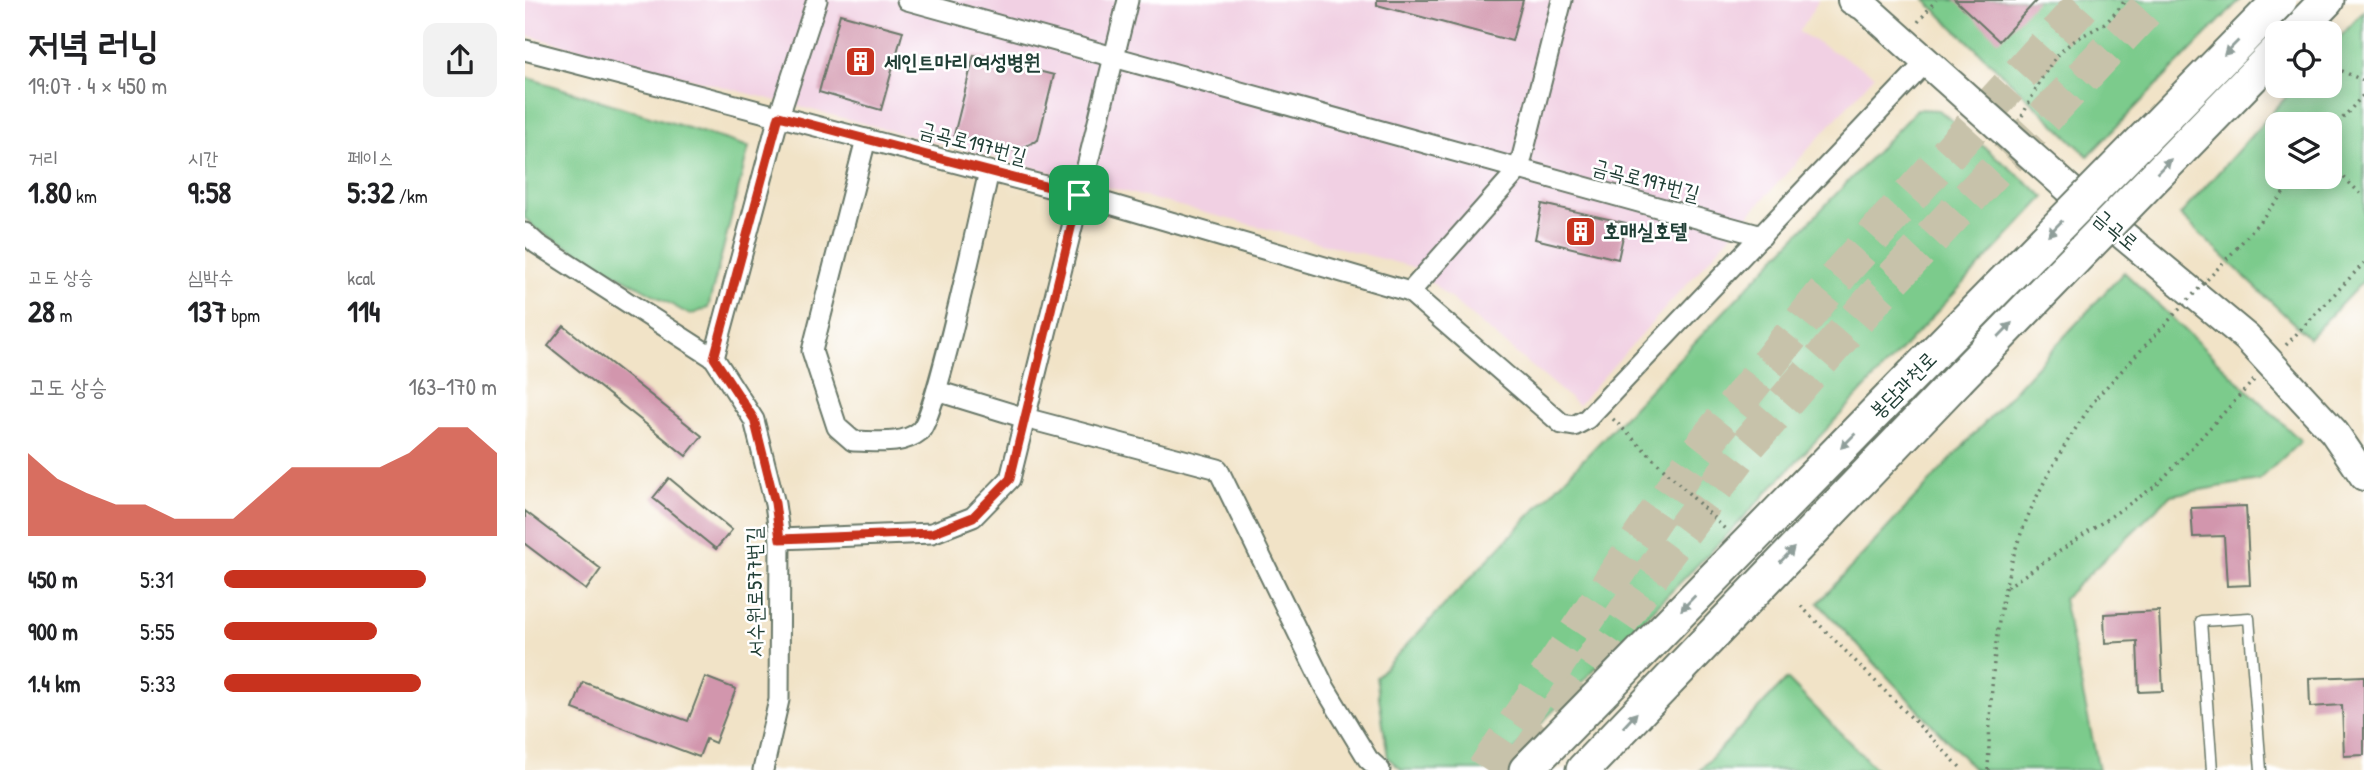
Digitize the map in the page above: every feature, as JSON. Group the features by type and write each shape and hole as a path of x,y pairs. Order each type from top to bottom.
{"highway":[{"name":"봉담과천로","path":"1526,770 2280,0"},
{"path":"2307,21 2327,0"},
{"name":"봉담과천로","path":"1583,770 2265,63"}],"main road":[{"name":"금곡로","path":"1852,0 1864,6 2271,362 2334,432 2364,476"}],"street":[{"path":"714,358 779,116 817,0"},
{"name":"금곡로197번길","path":"907,0 1762,236"},
{"path":"780,539 932,533 973,517 1010,479 1128,0"},
{"path":"1562,0 1519,169 1410,292 1562,424 1574,425 1587,419 1927,61"},
{"name":"금곡로197번길","path":"525,50 1079,195 1410,292"},
{"path":"866,139 812,351 837,427 853,441 902,441 922,430 937,391 989,171"},
{"name":"서수원로577번길","path":"525,233 537,244 714,358 754,419 775,503 780,539 779,700 763,770"},
{"path":"937,391 1025,418 1218,469 1325,688 1368,759 1380,770"}],"lane":[{"path":"2212,770 2201,621 2249,618 2261,770"}],"path":[{"path":"1903,40 1936,0"},
{"path":"2011,136 2051,65 2069,44 2105,25 2125,0"},
{"path":"2342,71 2364,81"},
{"path":"2342,119 2364,94"},
{"path":"2342,176 2364,197"},
{"path":"1988,770 1998,629 2018,542 2042,487 2074,430 2098,397 2237,248 2287,189"},
{"path":"2007,587 2157,485 2364,263"},
{"path":"1599,406 1729,533"},
{"path":"1801,606 1963,770"}],"shaded area":[{"path":"525,0 1819,0 1799,32 1875,75 1578,405 1413,267 525,35"}],"green space":[{"path":"1925,0 2240,0 2088,156"},
{"path":"2364,11 2364,280 2309,338 2180,215 2265,120 2265,189 2342,189 2342,112 2273,112 2285,98 2342,98 2342,35"},
{"path":"525,77 749,147 708,308 690,315 536,229 525,218"},
{"path":"1917,109 1939,110 2045,197 1729,533 1495,770 1402,770 1388,758 1376,677"},
{"path":"2124,272 2301,441 2259,480 2171,495 2063,599 2099,770 1975,770 1818,603"},
{"path":"1787,679 1877,770 1700,770"}],"building":[{"path":"1377,0 1523,0 1512,41 1377,5"},
{"path":"1955,0 2037,0 1999,41"},
{"name":"세인트마리 여성병원","path":"840,14 903,31 881,110 819,92"},
{"path":"974,55 1054,75 1038,140 1016,151 954,135"},
{"name":"호매실호텔","path":"1542,204 1626,223 1618,259 1535,239"},
{"path":"564,326 702,436 686,456 548,346"},
{"path":"669,478 732,530 716,549 653,498"},
{"path":"2246,506 2250,585 2227,586 2224,536 2193,537 2191,508"},
{"path":"525,511 601,569 586,590 525,544"},
{"path":"2159,611 2163,691 2139,692 2137,641 2105,643 2104,614"},
{"path":"2364,676 2364,755 2344,756 2342,705 2310,707 2309,678"},
{"path":"705,677 736,689 715,743 706,739 699,757 573,709 583,682 688,721"}],"tunnel":[{"path":"1485,770 1698,452 1843,270 2087,0"},
{"path":"1527,758 1665,555 1745,448 1874,299 2155,0"}],"place":[{"name":"세인트마리 여성병원","path":"861,62"},
{"name":"호매실호텔","path":"1580,231"}],"route":[{"path":"779,116 1079,195 1010,479 973,517 932,533 780,539 775,503 754,419 714,358 779,116"}]}
